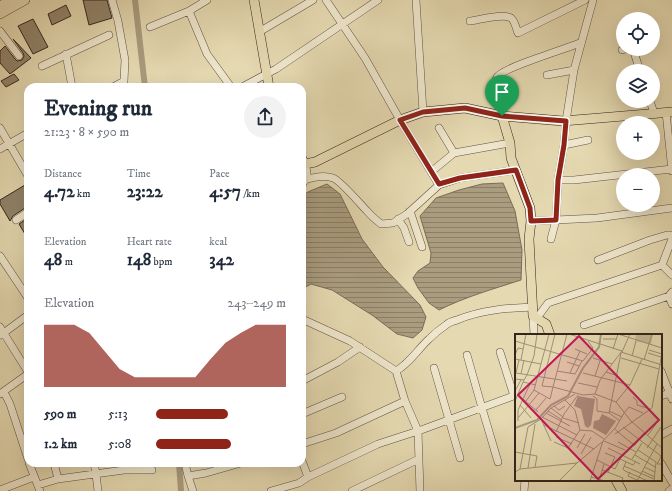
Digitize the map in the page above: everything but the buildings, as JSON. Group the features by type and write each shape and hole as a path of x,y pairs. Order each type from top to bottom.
{"main road":[{"path":"0,6 11,0"},
{"path":"0,14 25,0"},
{"path":"254,0 268,83"},
{"path":"306,161 315,162 400,120 423,112 465,108 502,116 568,120 669,112"},
{"path":"502,116 510,143 511,158 530,208 530,239 535,314 546,324 550,334"},
{"path":"617,481 622,491"}],"street":[{"path":"112,0 118,21 125,60 124,81 121,83"},
{"path":"150,27 189,11 207,0"},
{"path":"259,32 313,0"},
{"path":"326,0 365,58 400,120 439,184"},
{"path":"250,83 276,69 378,0"},
{"path":"416,0 423,112"},
{"path":"470,21 497,16 510,18 514,21 518,33 585,0"},
{"path":"552,239 556,220 558,180 568,120 574,70 580,43 593,0"},
{"path":"189,11 207,54 228,83"},
{"path":"0,31 19,56"},
{"path":"42,66 109,35"},
{"path":"502,116 495,84 497,76 515,66 580,43"},
{"path":"66,54 71,83"},
{"path":"547,75 574,70"},
{"path":"652,108 654,113"},
{"path":"558,180 574,180 672,170 669,112"},
{"path":"0,128 24,169"},
{"path":"439,128 454,153"},
{"path":"0,149 24,135"},
{"path":"564,145 588,140"},
{"path":"432,172 454,153 510,143"},
{"path":"306,168 306,179"},
{"path":"306,181 316,177 324,176 335,178 381,224 393,223 410,211 439,184 460,178 516,170"},
{"path":"531,221 597,218 672,208"},
{"path":"410,211 422,247"},
{"path":"16,220 24,215"},
{"path":"398,219 404,228 409,242"},
{"path":"598,260 650,240 672,235"},
{"path":"662,265 672,239"},
{"path":"0,256 24,292"},
{"path":"534,334 535,314 548,304 662,265"},
{"path":"662,265 672,275"},
{"path":"584,325 671,294 672,304"},
{"path":"396,371 403,367 422,345 446,324 463,317 480,312 509,308 535,314"},
{"path":"24,318 1,332 24,367"},
{"path":"306,321 350,341 396,371 405,401 418,431 420,491"},
{"path":"306,379 338,362 360,347"},
{"path":"271,491 298,483 378,444 449,420 515,395 500,352"},
{"path":"467,355 498,462"},
{"path":"434,368 460,458"},
{"path":"662,373 671,394"},
{"path":"24,376 2,393 10,404 24,447"},
{"path":"306,412 342,397"},
{"path":"306,443 336,433 405,401"},
{"path":"662,434 672,429"},
{"path":"352,491 419,459"},
{"path":"662,465 672,482"},
{"path":"31,467 39,488 58,479 124,470 135,467 152,470"},
{"path":"55,467 58,479"},
{"path":"95,467 98,491"},
{"path":"186,467 193,491"},
{"path":"188,476 227,467"},
{"path":"304,467 308,477"},
{"path":"0,490 34,476"},
{"path":"524,491 525,481"}],"shaded area":[{"path":"503,183 515,211 522,250 521,280 469,297 439,310 429,303 413,278 418,271 430,263 431,253 420,216 436,198 482,184"},
{"path":"327,184 340,194 362,239 383,267 420,305 426,317 422,330 413,338 397,334 372,315 332,290 311,284 306,287 306,193"}],"waterway":[{"path":"135,0 145,83"},
{"path":"179,467 181,491"}],"route":[{"path":"465,108 502,116 566,121 564,145 558,180 556,220 531,221 530,208 516,170 460,178 439,184 400,120 423,112 465,108"}]}
